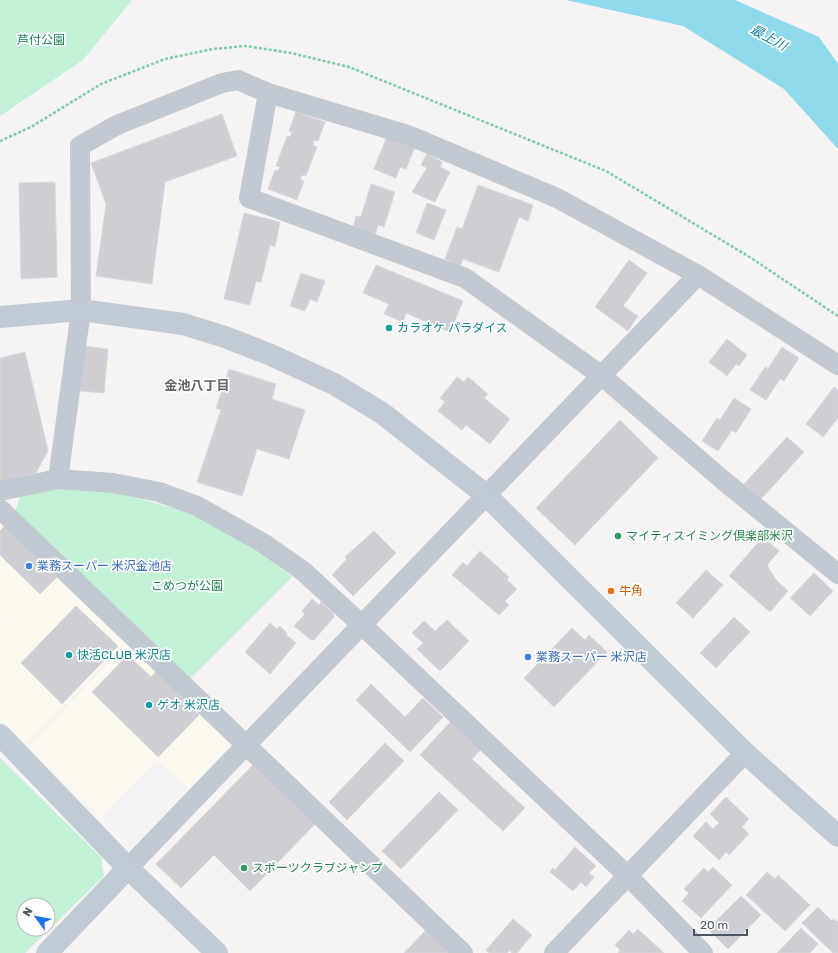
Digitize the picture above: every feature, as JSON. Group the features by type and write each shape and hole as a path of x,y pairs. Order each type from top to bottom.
{"street":[{"path":"58,479 81,310 80,146 117,125 222,83 238,80 268,93 408,135 557,198 698,275 838,365"},
{"path":"268,93 249,198 465,278 602,376 724,481 838,574"},
{"path":"47,953 698,275"},
{"path":"0,317 81,310 183,324 225,337 320,377 382,413 486,495 745,753 838,836"},
{"path":"0,491 58,479 113,483 159,492 197,506 263,542 297,566 362,625 628,876 703,953"},
{"path":"0,509 463,953"},
{"path":"0,735 128,868 217,953"},
{"path":"554,953 745,753"}],"shaded area":[{"name":"快活CLUB 米沢店","path":"0,513 128,639 26,745 0,720 0,625 9,616 0,624"},
{"name":"ゲオ 米沢店","path":"130,640 235,739 189,789 157,760 101,818 28,747"}],"green space":[{"name":"芦付公園","path":"0,0 132,0 83,60 0,116"},
{"name":"こめつが公園","path":"59,489 112,491 190,513 260,552 292,577 189,680 14,516 21,494"},
{"path":"0,758 101,857 104,876 56,923 56,897 16,897 16,937 41,937 25,953 0,953"}],"water":[{"name":"最上川","path":"566,0 735,0 819,37 838,64 838,149 784,89 683,26"}],"building":[{"path":"296,112 325,122 318,141 314,140 313,145 317,147 306,176 302,175 300,179 304,181 297,200 268,189 275,170 278,171 280,167 276,166 287,136 290,137 292,132 289,131"},
{"path":"222,114 237,156 165,182 152,284 96,276 106,204 91,163"},
{"path":"387,136 415,147 406,169 400,167 396,178 374,169"},
{"path":"427,154 442,162 440,167 450,172 435,202 412,192 427,168 421,165"},
{"path":"55,182 57,277 21,279 19,183"},
{"path":"371,184 395,192 384,227 378,225 375,235 353,229 356,216 361,217"},
{"path":"478,185 533,205 528,221 519,217 499,272 463,259 458,272 449,268 452,262 445,259 457,227 462,229"},
{"path":"427,203 446,210 434,240 416,233"},
{"path":"244,213 280,222 275,247 270,245 261,282 256,281 250,305 224,299"},
{"path":"629,260 647,273 623,306 638,316 628,331 595,307"},
{"path":"376,265 463,301 450,332 406,313 403,322 384,314 389,304 363,293"},
{"path":"301,273 325,281 317,302 310,299 305,311 290,306"},
{"path":"727,339 747,355 739,366 736,364 727,376 709,362"},
{"path":"84,346 108,349 104,393 80,391"},
{"path":"782,347 799,358 784,381 780,379 766,400 750,390 765,367 768,369"},
{"path":"25,352 48,451 36,473 0,482 0,358"},
{"path":"229,369 276,384 272,399 305,410 289,459 257,449 242,496 197,482 221,410 216,408"},
{"path":"457,377 464,382 468,377 488,394 484,398 510,419 490,444 466,425 462,430 438,411 445,402 440,398"},
{"path":"834,387 838,390 838,418 823,437 806,424"},
{"path":"734,398 751,409 736,433 732,430 718,451 702,441 717,418 720,420"},
{"path":"620,420 658,458 575,545 536,508"},
{"path":"787,437 804,452 761,499 744,484"},
{"name":"業務スーパー 米沢金池店","path":"5,525 57,577 40,594 0,555 0,531"},
{"path":"374,531 396,553 353,596 332,575 347,559 345,557"},
{"path":"763,537 779,551 767,565 776,580 788,591 770,612 729,576"},
{"path":"480,551 509,577 507,580 517,589 505,601 509,605 499,615 452,575 463,562 467,566"},
{"path":"706,570 723,585 693,618 676,603"},
{"path":"814,573 833,591 810,616 790,598"},
{"path":"312,599 319,605 321,602 333,613 334,617 314,640 311,640 294,626 305,614 302,611"},
{"name":"快活CLUB 米沢店","path":"76,606 118,646 62,704 21,663"},
{"path":"734,617 750,632 716,668 700,653"},
{"path":"447,620 469,641 440,671 417,649 423,643 412,633 424,621 435,631"},
{"path":"270,623 277,629 280,626 287,633 286,635 296,643 270,674 245,652"},
{"path":"572,628 585,640 589,635 607,652 554,707 524,678"},
{"name":"ゲオ 米沢店","path":"128,655 151,677 157,670 193,704 190,707 199,715 158,757 92,692"},
{"path":"371,684 405,717 423,698 443,717 410,752 356,700"},
{"path":"453,719 483,747 472,759 525,808 503,831 420,755"},
{"path":"385,743 404,761 347,820 329,802"},
{"path":"253,765 315,824 250,891 214,855 181,888 156,864"},
{"path":"439,792 458,810 401,869 382,851"},
{"path":"726,797 749,819 742,827 749,834 729,855 726,852 719,860 693,836 706,822 713,829 719,823 710,814"},
{"path":"575,847 596,866 589,873 594,877 586,887 581,882 573,891 550,872 553,868 555,870"},
{"path":"713,867 732,885 701,918 682,901 689,893 684,889 704,868 708,872"},
{"path":"767,872 775,879 778,875 810,905 785,931 746,895"},
{"path":"741,896 761,915 728,949 708,929"},
{"path":"818,907 832,921 834,919 838,922 838,953 833,953 802,923"},
{"path":"513,919 532,935 517,953 512,953 510,950 507,953 489,953 486,950"},
{"path":"801,928 818,944 810,953 777,953"},
{"path":"427,929 451,953 404,953"},
{"path":"638,929 664,953 618,953 620,950 615,945 629,930 633,934"}],"place":[{"name":"カラオケ パラダイス","path":"389,328"},
{"name":"マイティスイミング倶楽部米沢","path":"618,536"},
{"name":"業務スーパー 米沢金池店","path":"29,566"},
{"name":"牛角","path":"611,591"},
{"name":"快活CLUB 米沢店","path":"69,655"},
{"name":"業務スーパー 米沢店","path":"528,657"},
{"name":"ゲオ 米沢店","path":"149,705"},
{"name":"スポーツクラブジャンプ","path":"244,868"}],"district":[{"name":"金池八丁目","path":"197,385"}]}
